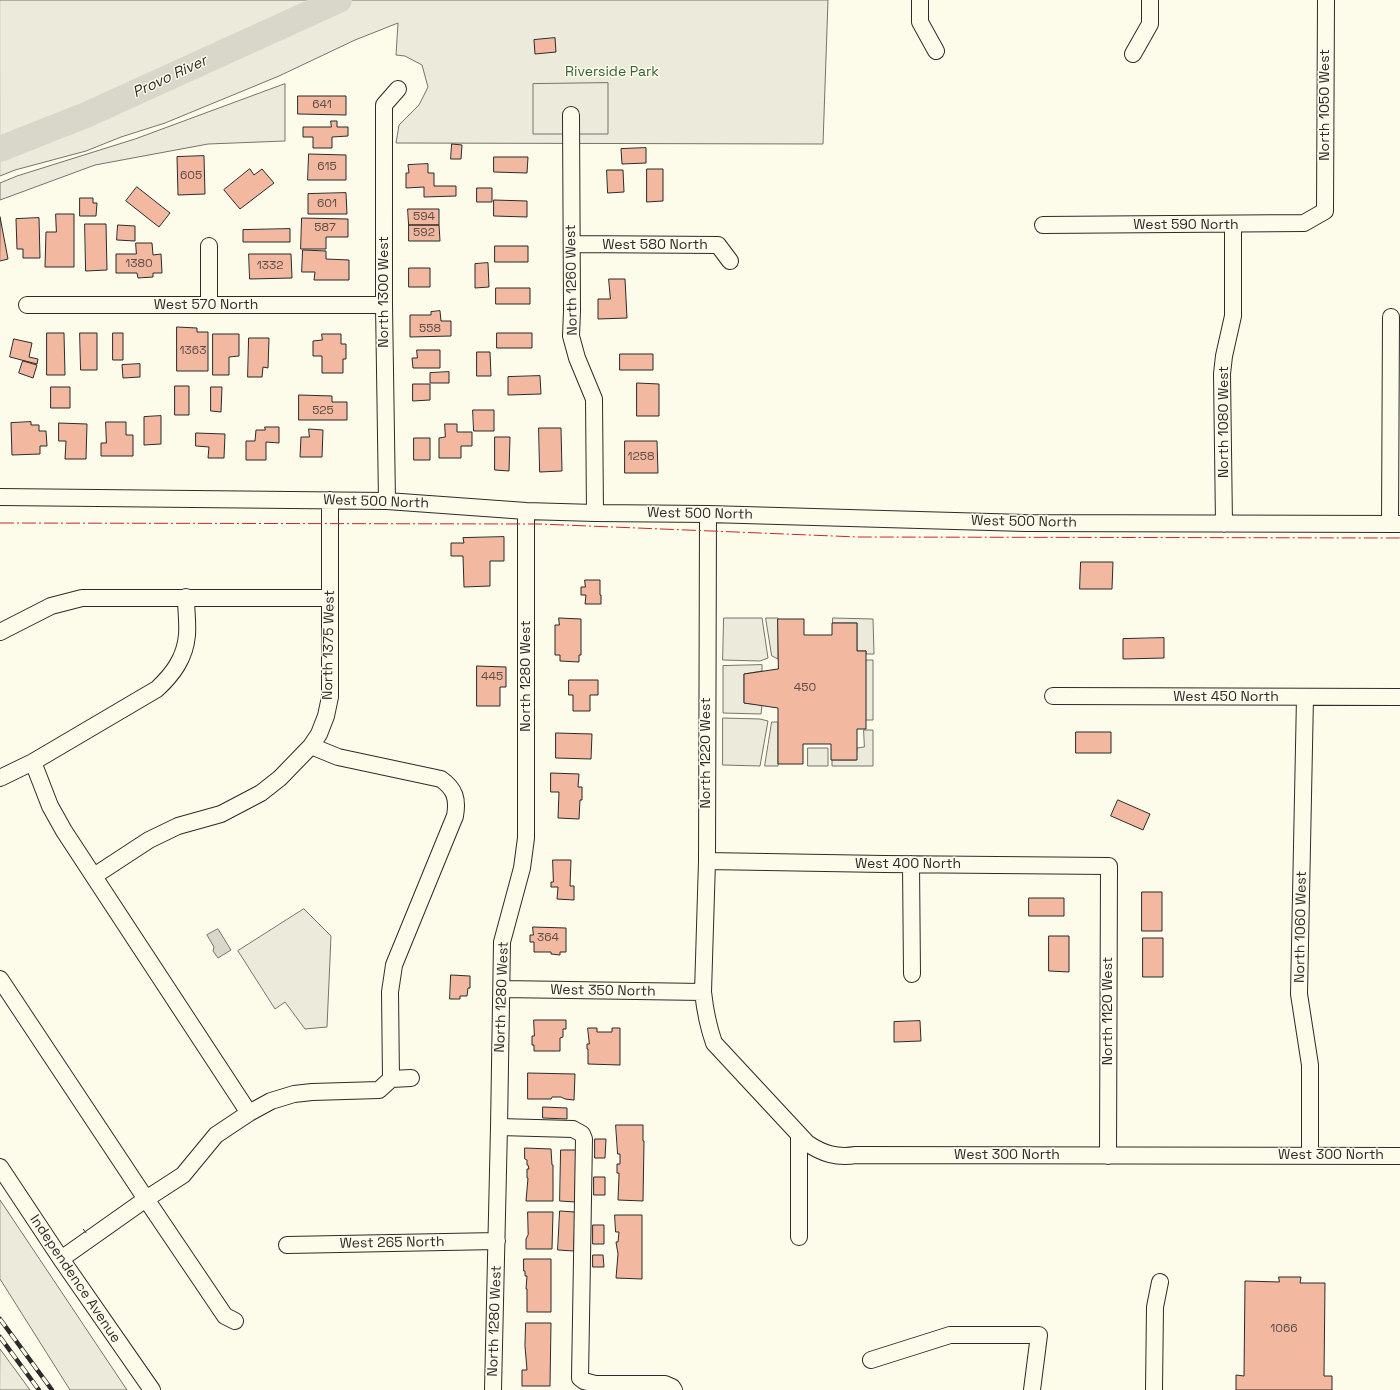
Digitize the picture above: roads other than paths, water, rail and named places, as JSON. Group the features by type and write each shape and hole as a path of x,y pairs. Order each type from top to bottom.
{"street":[{"path":"920,0 920,22 936,51"},
{"path":"1133,54 1150,24 1150,0"},
{"name":"North 1050 West","path":"1325,211 1326,0"},
{"name":"North 1300 West","path":"387,501 384,305 384,105 398,89"},
{"name":"North 1260 West","path":"571,115 571,336 577,358 594,399 595,513"},
{"name":"West 590 North","path":"1043,225 1304,224 1325,211"},
{"name":"North 1080 West","path":"1224,524 1222,374 1224,356 1233,316 1233,225"},
{"name":"West 580 North","path":"572,244 718,245 730,261"},
{"path":"209,246 209,304"},
{"name":"West 570 North","path":"27,305 384,305"},
{"path":"1392,317 1395,524"},
{"name":"West 500 North","path":"0,497 387,501 526,511 708,514 1024,523 1395,524"},
{"name":"North 1375 West","path":"94,876 150,840 178,826 221,814 261,793 280,778 311,746 319,734 326,716 330,698 330,500"},
{"name":"North 1280 West","path":"493,1390 502,942 522,868 526,838 526,511"},
{"name":"North 1220 West","path":"704,992 707,861 708,514"},
{"path":"0,778 33,762 157,689 171,676 179,664 185,648 187,634 185,611 186,597"},
{"path":"0,631 51,606 82,598 330,598"},
{"name":"West 450 North","path":"1052,696 1400,697"},
{"name":"North 1060 West","path":"1306,697 1299,994 1310,1065 1310,1155"},
{"path":"311,746 338,757 441,779 448,785 455,797 457,806 455,816 394,965 390,992 391,1079"},
{"path":"33,762 50,806 64,831 250,1112"},
{"name":"West 400 North","path":"707,861 1109,866"},
{"path":"911,864 912,974"},
{"name":"North 1120 West","path":"1108,1156 1109,866"},
{"path":"0,979 146,1199 226,1316 235,1320"},
{"name":"West 350 North","path":"502,989 704,992"},
{"name":"West 300 North","path":"704,992 708,1028 714,1043 807,1143 819,1151 832,1156 1400,1156"},
{"path":"61,1259 146,1199 183,1175 216,1135 250,1112 271,1101 294,1094 312,1092 379,1090 391,1079 411,1078"},
{"path":"499,1127 573,1129 582,1134 584,1139 580,1378 584,1381 595,1384 665,1384 672,1387 674,1390"},
{"path":"799,1135 799,1237"},
{"name":"Independence Avenue","path":"0,1167 61,1259 152,1390"},
{"name":"West 265 North","path":"288,1245 497,1241"},
{"path":"1154,1390 1156,1307 1160,1282"},
{"path":"871,1360 950,1335 1038,1335 1032,1390"}],"waterway":[{"name":"Provo River","path":"0,149 86,115 339,0"}],"railway":[{"path":"0,1319 52,1390"},
{"path":"0,1337 39,1390"}],"park label":[{"name":"Riverside Park","path":"612,72"}]}
